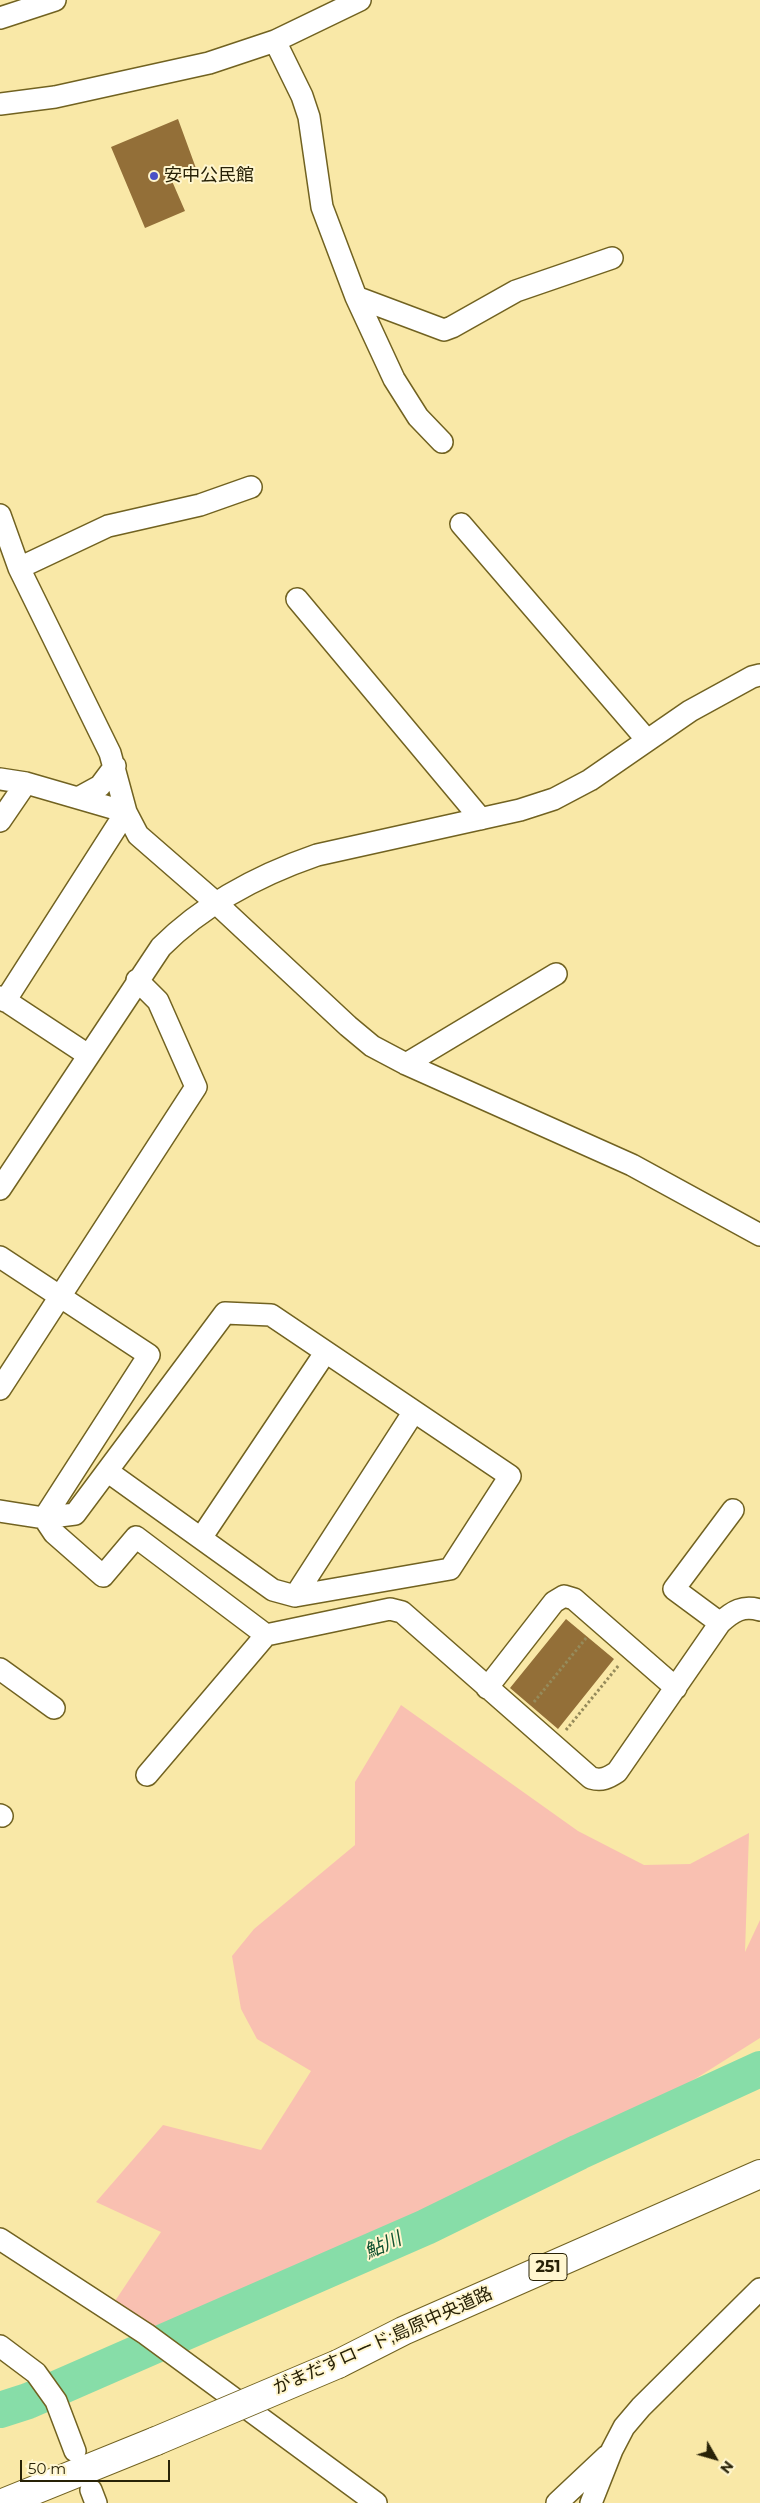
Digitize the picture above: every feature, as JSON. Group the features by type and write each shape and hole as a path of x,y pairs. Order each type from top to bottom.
{"highway":[{"name":"がまだすロード;島原中央道路","path":"3,2503 338,2364 403,2331 760,2174"}],"street":[{"path":"0,18 55,0"},
{"path":"0,104 54,97 209,63 275,41 360,0"},
{"path":"275,41 302,96 309,117 322,207 356,298 394,379 418,417 442,442"},
{"path":"356,298 444,330 516,291 612,258"},
{"path":"19,568 108,526 200,505 251,487"},
{"path":"0,515 19,568 115,766 126,812 132,826 147,843 215,902 372,1046 406,1064 632,1165 748,1226 760,1235"},
{"path":"461,524 647,740"},
{"path":"297,599 481,819"},
{"path":"0,1189 137,980 168,940 181,927 215,902 287,865 317,855 481,819 554,800 590,780 690,711 752,676 760,675"},
{"path":"78,798 100,786 115,766"},
{"path":"0,779 26,783 126,812"},
{"path":"0,821 26,783"},
{"path":"88,1055 3,999 126,812"},
{"path":"406,1064 556,974"},
{"path":"0,1389 196,1087 158,1001 137,980"},
{"path":"0,1257 149,1355 44,1518"},
{"path":"0,1511 44,1518 75,1514 106,1471 225,1313 271,1315 510,1476 450,1569 295,1596 273,1590 106,1471"},
{"path":"201,1538 325,1353"},
{"path":"295,1596 413,1412"},
{"path":"720,1622 674,1589 733,1510"},
{"path":"44,1518 54,1533 103,1576 136,1537 266,1635"},
{"path":"487,1688 559,1598 570,1596 676,1688"},
{"path":"147,1775 266,1635 390,1609 402,1612 591,1778 600,1780 608,1778 617,1772 720,1622 738,1609 749,1607 760,1610"},
{"path":"0,1669 54,1708"},
{"path":"0,2239 175,2354 376,2503"},
{"path":"591,2503 612,2450 624,2427 641,2407 760,2289"},
{"path":"0,2346 36,2373 56,2402 75,2451"},
{"path":"557,2503 612,2450"}],"path":[{"path":"522,1718 600,1621"},
{"path":"554,1745 632,1649"}],"shaded area":[{"path":"401,1705 578,1831 644,1865 690,1864 749,1833 745,1952 760,1920 760,2038 695,2079 621,2119 533,2162 413,2227 351,2250 160,2332 113,2304 161,2232 96,2202 163,2125 261,2150 311,2071 257,2039 241,2009 232,1956 254,1929 355,1845 355,1782"}],"building":[{"name":"安中公民館","path":"178,119 197,171 172,181 185,211 145,228 111,147"},
{"path":"566,1619 614,1659 558,1729 510,1688"}],"waterway":[{"name":"鮎川","path":"0,2410 28,2401 426,2227 579,2152 760,2069"}],"place":[{"name":"安中公民館","path":"154,176"}]}
